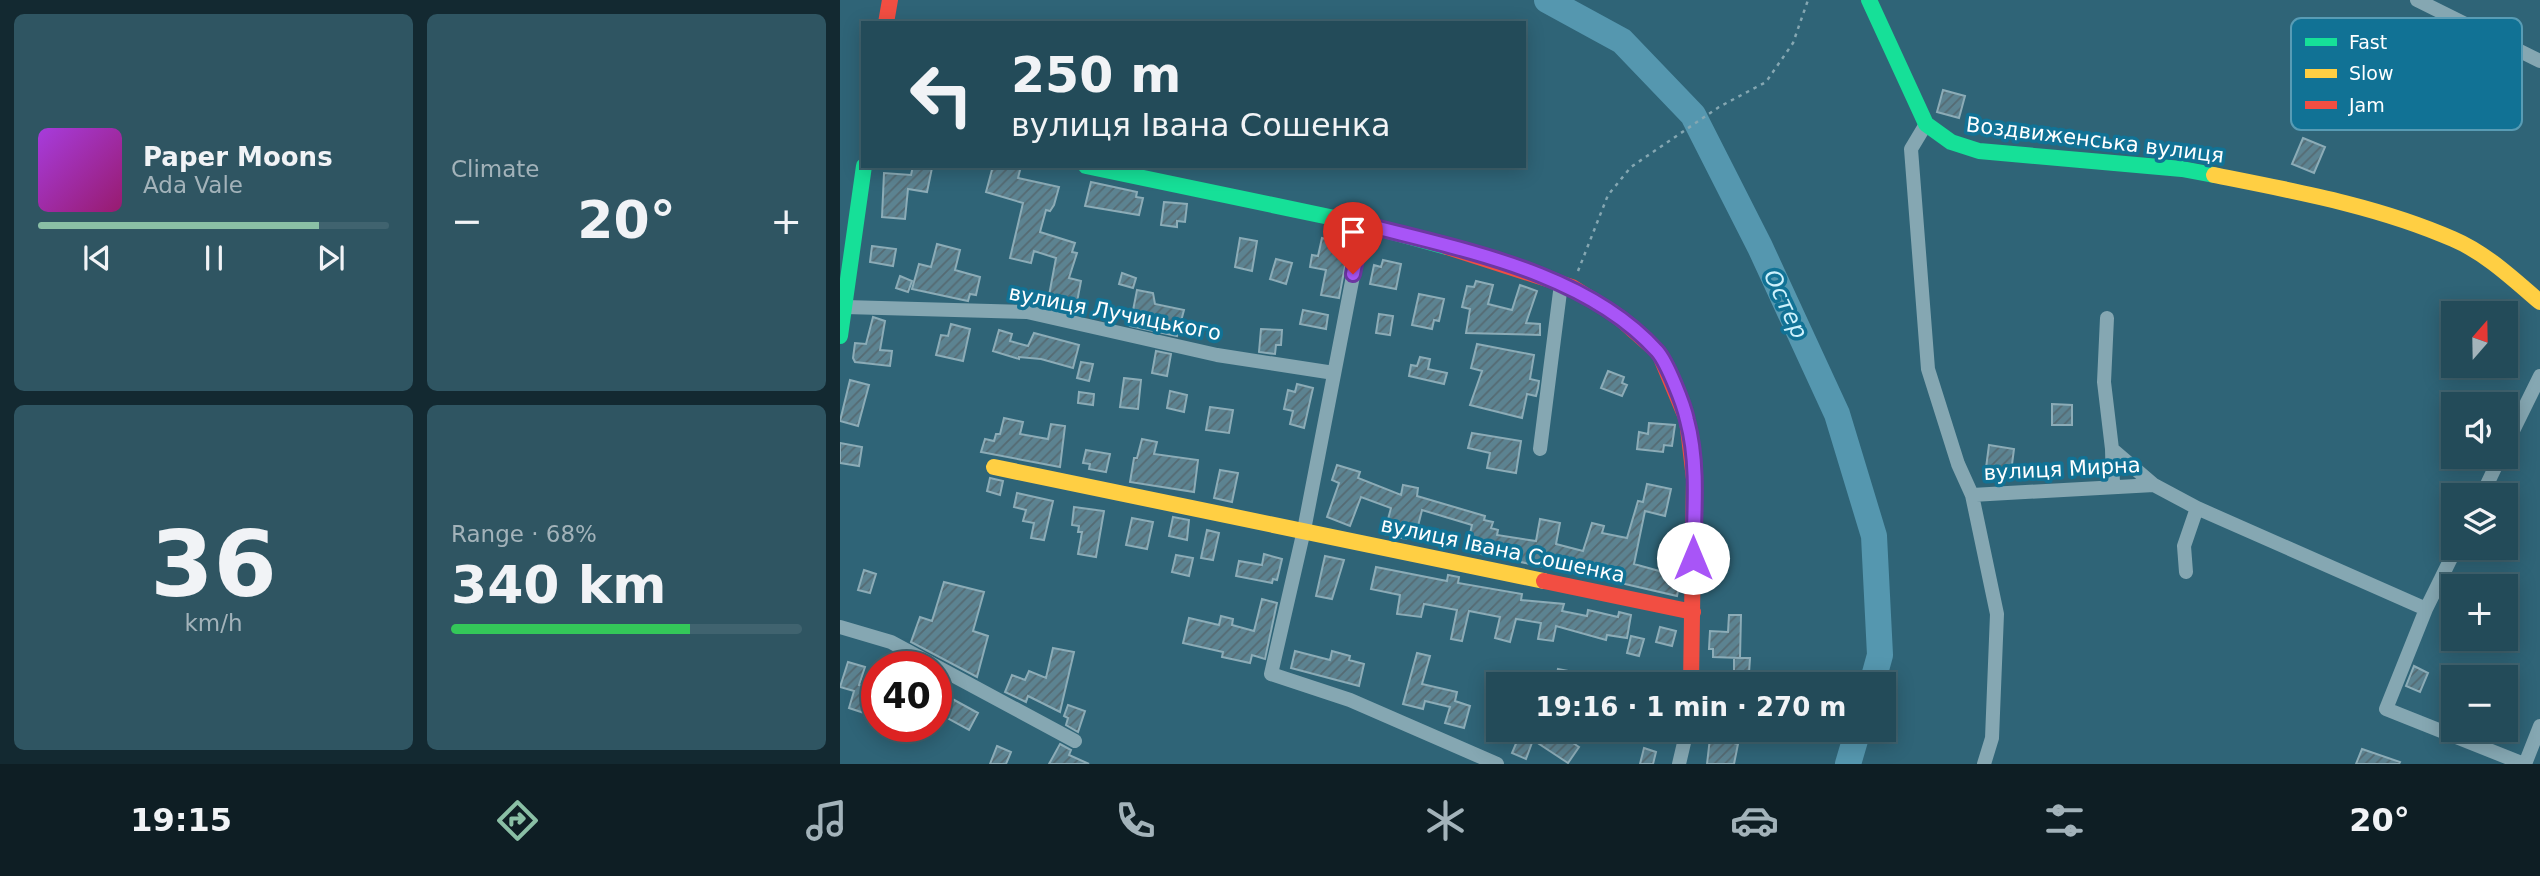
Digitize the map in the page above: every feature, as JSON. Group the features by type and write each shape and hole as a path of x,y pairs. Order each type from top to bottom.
{"street":[{"path":"886,21 890,0"},
{"path":"1869,0 1926,124 1911,149 1923,282 1923,332 1928,369 1958,464 1972,495 1997,614 1992,738 1984,764"},
{"path":"2417,0 2453,18"},
{"path":"2522,52 2540,61"},
{"name":"Воздвиженська вулиця","path":"1926,124 1941,138 1979,151 2182,169 2296,191 2372,211 2454,239 2491,261 2540,302"},
{"path":"840,336 845,307 845,273 864,168"},
{"path":"1096,168 1363,224 1472,254 1567,286 1615,314 1659,353 1687,420 1694,479 1691,672"},
{"path":"1363,224 1304,530 1271,674 1350,699 1497,764"},
{"path":"1540,449 1567,286"},
{"name":"вулиця Лучицького","path":"845,307 1027,312 1217,355 1334,373"},
{"path":"2107,318 2104,382 2112,449 2113,487"},
{"path":"2518,421 2540,376"},
{"path":"2112,449 2154,485 2197,508 2426,609"},
{"name":"вулиця Івана Сошенка","path":"994,467 1693,612"},
{"name":"вулиця Мирна","path":"1972,495 2154,485"},
{"path":"2186,572 2184,546 2197,508"},
{"path":"2450,560 2426,609 2386,709 2525,764 2540,726"},
{"path":"840,627 891,642 1075,741"},
{"path":"1679,764 1684,742"}],"path":[{"path":"1567,286 1608,195 1631,167 1719,107 1766,82 1793,43 1808,0"}],"building":[{"path":"1943,90 1965,96 1959,118 1937,112"},
{"path":"2303,138 2325,147 2314,173 2292,164"},
{"path":"913,168 932,168 927,192 908,189 905,219 882,217 884,173 911,175"},
{"path":"992,168 1020,168 1018,178 1059,187 1054,205 1050,211 1046,210 1040,232 1075,243 1072,252 1077,253 1069,278 1081,281 1076,307 1048,301 1056,258 1034,251 1031,263 1010,258 1023,203 986,192"},
{"path":"1091,182 1137,192 1136,197 1143,198 1139,215 1085,206"},
{"path":"1164,202 1187,204 1185,222 1177,221 1177,227 1161,225"},
{"path":"1240,238 1257,241 1252,271 1235,267"},
{"path":"1322,238 1340,242 1339,248 1348,250 1339,298 1321,295 1326,270 1310,267 1312,255 1318,256"},
{"path":"937,244 960,250 955,270 980,277 976,295 970,294 968,301 912,289 919,264 931,267"},
{"path":"872,246 896,249 893,266 870,262"},
{"path":"1276,259 1292,263 1286,284 1270,279"},
{"path":"1383,260 1401,264 1396,289 1370,284 1374,265 1381,267"},
{"path":"1122,273 1136,278 1133,288 1119,284"},
{"path":"900,276 912,281 908,292 896,288"},
{"path":"1476,281 1493,285 1488,304 1512,310 1520,285 1537,291 1526,323 1540,324 1540,335 1466,333 1470,309 1462,307 1467,286 1474,287"},
{"path":"1137,290 1153,293 1155,304 1184,310 1177,336 1130,326"},
{"path":"1419,294 1444,299 1439,321 1434,320 1432,329 1412,325"},
{"path":"1303,310 1328,315 1326,329 1300,324"},
{"path":"1379,314 1393,316 1390,335 1376,333"},
{"path":"873,317 885,321 880,350 892,351 890,366 855,362 853,358 855,343 866,344"},
{"path":"951,324 970,329 963,361 936,355 941,335 948,336"},
{"path":"1261,329 1282,330 1281,345 1276,345 1275,354 1259,352"},
{"path":"999,330 1012,334 1010,341 1028,346 1034,333 1079,345 1073,368 1041,359 1019,359 993,351"},
{"path":"1477,344 1534,355 1530,379 1539,381 1538,388 1536,396 1527,394 1522,418 1470,405 1482,371 1471,368"},
{"path":"1156,351 1171,354 1167,376 1152,373"},
{"path":"1420,357 1430,359 1428,369 1447,373 1444,384 1409,376 1411,365 1417,366"},
{"path":"1081,362 1093,364 1089,381 1077,378"},
{"path":"1608,371 1624,377 1622,383 1627,385 1622,396 1601,388"},
{"path":"1124,378 1141,380 1138,409 1120,407"},
{"path":"850,380 869,385 858,426 840,421"},
{"path":"1297,384 1313,388 1304,428 1290,424 1293,411 1284,409 1288,390 1295,392"},
{"path":"1170,391 1187,395 1184,412 1167,408"},
{"path":"1079,392 1094,394 1093,405 1078,403"},
{"path":"2052,404 2072,405 2072,425 2052,425"},
{"path":"1210,407 1233,410 1229,433 1206,430"},
{"path":"1004,418 1023,422 1020,434 1048,439 1051,424 1065,426 1060,467 981,452 985,439 994,441 996,434 1000,434"},
{"path":"1649,423 1675,425 1672,446 1664,445 1663,452 1637,449 1639,432 1648,434"},
{"path":"1472,433 1521,441 1516,473 1487,468 1490,453 1468,448"},
{"path":"1142,439 1157,442 1154,454 1198,460 1194,492 1130,482 1134,458 1137,458"},
{"path":"840,443 862,447 859,466 840,463"},
{"path":"1989,445 2014,449 2011,472 1986,468"},
{"path":"1086,450 1110,454 1106,472 1089,469 1090,464 1083,463"},
{"path":"1337,465 1360,472 1358,478 1401,495 1403,485 1418,488 1417,496 1485,516 1484,520 1493,522 1491,528 1498,530 1497,535 1536,541 1540,519 1560,523 1556,544 1583,551 1592,523 1604,526 1602,533 1627,538 1638,501 1643,502 1647,484 1671,489 1665,516 1645,511 1634,564 1663,572 1664,569 1668,570 1667,548 1681,548 1677,596 1599,578 1601,571 1575,565 1573,573 1511,560 1512,553 1487,547 1485,555 1466,550 1472,525 1422,510 1417,530 1413,529 1406,539 1384,534 1391,508 1361,497 1350,526 1327,517 1339,483 1332,480"},
{"path":"1220,470 1238,473 1232,502 1214,498"},
{"path":"990,478 1003,481 1000,495 987,491"},
{"path":"1017,493 1053,501 1044,540 1031,538 1034,523 1023,521 1026,510 1014,507"},
{"path":"1074,507 1104,511 1096,557 1078,554 1082,532 1078,532 1079,526 1072,525"},
{"path":"1173,517 1189,520 1187,540 1169,536"},
{"path":"1132,518 1153,522 1147,549 1126,545"},
{"path":"1207,530 1219,533 1213,560 1201,558"},
{"path":"1264,554 1282,559 1277,580 1273,579 1272,583 1236,576 1239,561 1262,565"},
{"path":"1176,555 1193,558 1189,576 1172,572"},
{"path":"1325,556 1344,560 1332,599 1316,596"},
{"path":"1376,567 1447,581 1448,575 1459,577 1458,583 1522,594 1521,600 1564,604 1562,611 1587,616 1588,610 1618,617 1619,612 1631,615 1627,638 1607,635 1606,640 1556,626 1553,641 1538,639 1541,623 1516,619 1510,642 1495,638 1500,617 1469,611 1462,641 1451,639 1457,610 1424,604 1421,617 1397,614 1400,595 1371,589"},
{"path":"864,570 876,574 870,593 858,590"},
{"path":"944,582 984,592 973,631 988,636 977,677 952,664 952,651 928,651 911,642 920,617 932,621"},
{"path":"1262,599 1277,603 1265,659 1252,655 1250,663 1222,657 1223,652 1183,643 1189,618 1219,625 1221,616 1233,619 1232,625 1254,631"},
{"path":"1729,615 1741,615 1740,658 1713,657 1713,649 1709,649 1710,631 1728,632"},
{"path":"1660,627 1676,631 1672,646 1656,642"},
{"path":"1631,636 1644,639 1639,656 1627,653"},
{"path":"1053,648 1074,652 1060,712 1028,696 1026,702 1005,692 1012,675 1025,680 1029,671 1046,678"},
{"path":"1295,651 1330,660 1332,651 1350,656 1349,660 1364,664 1359,686 1291,668"},
{"path":"1417,653 1430,656 1422,684 1457,692 1455,701 1470,706 1464,728 1445,723 1450,707 1425,701 1423,709 1403,704"},
{"path":"1734,658 1750,658 1749,672 1734,672"},
{"path":"848,662 861,666 861,712 849,708 854,691 840,687"},
{"path":"2414,666 2428,673 2420,692 2406,686"},
{"path":"952,699 978,713 969,730 952,721"},
{"path":"1068,705 1085,711 1078,732 1066,725 1068,718 1064,716"},
{"path":"1517,742 1532,742 1526,759 1512,753"},
{"path":"1536,742 1571,742 1579,747 1568,763"},
{"path":"1710,742 1738,744 1734,764 1707,764"},
{"path":"1060,744 1071,750 1069,755 1089,764 1049,764"},
{"path":"997,746 1011,752 1006,764 990,764"},
{"path":"1644,748 1656,752 1653,764 1640,764"},
{"path":"2362,749 2400,762 2356,764"}],"waterway":[{"name":"Остер","path":"1547,0 1622,41 1693,115 1760,247 1837,414 1874,536 1880,655 1875,672"},
{"name":"Остер","path":"1848,764 1854,742"}],"traffic: fast":[{"path":"1869,0 1926,124 1951,142 1979,151 2182,169 2214,175"},
{"path":"840,336 864,168"},
{"path":"1096,168 1363,224 1447,247"}],"traffic: slow":[{"path":"2214,175 2366,208 2424,227 2477,252 2540,302"},
{"path":"994,467 1544,581"}],"traffic: jam":[{"path":"886,21 890,0"},
{"path":"1447,247 1572,287 1615,314 1659,353 1687,420 1694,479 1691,672"},
{"path":"1544,581 1693,612"}],"route":[{"path":"1353,274 1363,224 1472,254 1572,287 1615,314 1659,353 1687,420 1694,479 1693,558"}]}
